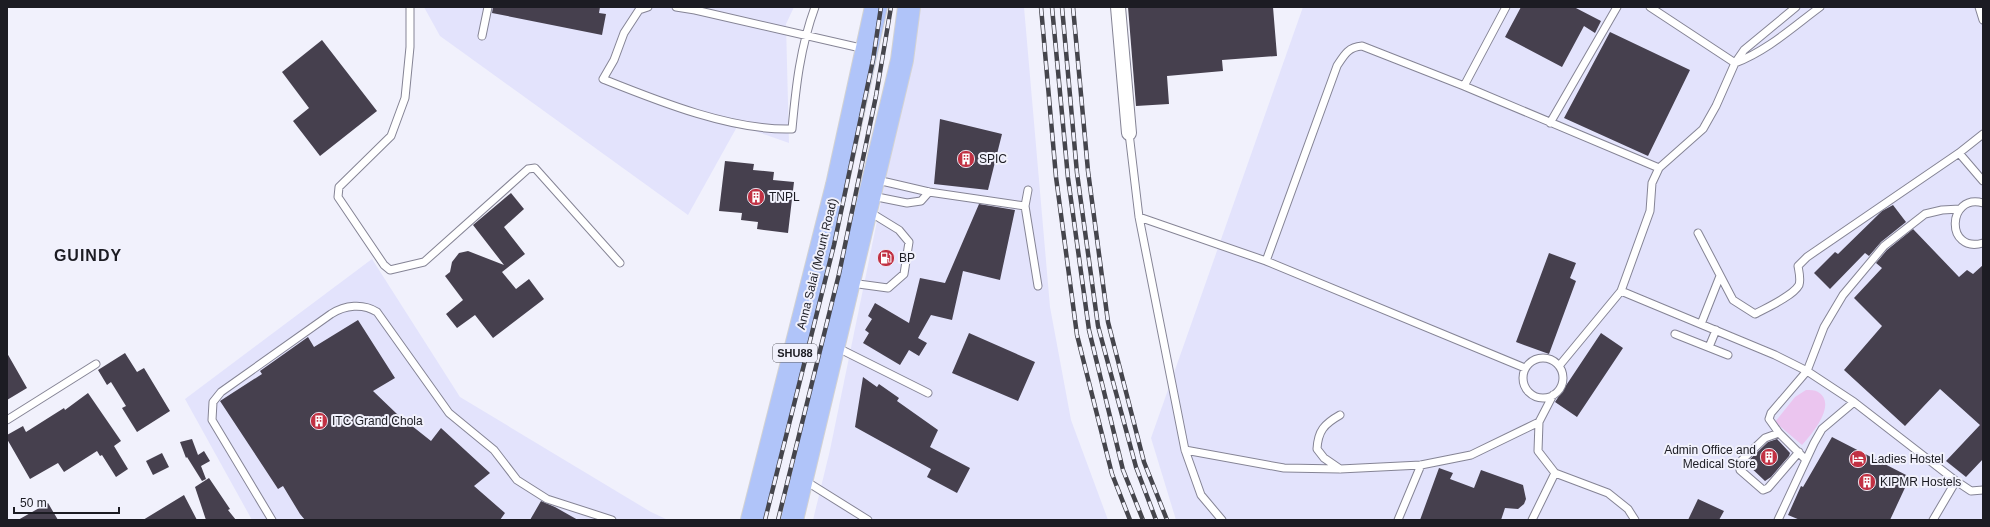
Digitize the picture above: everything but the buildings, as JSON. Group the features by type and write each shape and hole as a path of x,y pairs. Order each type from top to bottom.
{"main road":[{"name":"Anna Salai (Mount Road)","path":"752,520 837,185 876,7"},
{"name":"SHU88","path":"792,520 902,60 909,7"}],"street":[{"path":"1118,7 1129,133"}],"lane":[{"path":"410,7 410,47 405,98 391,136 339,187 338,197 384,265 390,270 424,262 528,169 535,168 620,263"},
{"path":"482,36 488,7"},
{"path":"648,7 639,10 624,33 614,60 603,79 665,104 727,121 771,130 792,129 796,81 805,35 815,7"},
{"path":"676,7 695,10 866,50"},
{"path":"1464,86 1506,7"},
{"path":"1550,123 1617,7"},
{"path":"1650,7 1735,63"},
{"path":"1559,366 1621,291 1650,211 1652,184 1659,168 1703,129 1716,106 1735,63 1744,50 1796,7"},
{"path":"1735,63 1751,57 1765,48 1820,7"},
{"path":"1979,7 1983,20"},
{"path":"1266,262 1337,66 1347,52 1353,47 1362,46 1464,86 1659,168"},
{"path":"1129,133 1139,217 1185,450 1201,495 1222,520"},
{"path":"1698,233 1733,300 1755,314 1789,294 1799,285 1800,276 1798,266 1807,257 1959,153 1983,134"},
{"path":"1959,153 1983,181"},
{"path":"1976,173 1983,168"},
{"path":"870,196 886,182 929,192 1025,206"},
{"path":"1028,190 1025,206 1038,286"},
{"path":"870,196 907,203 921,201 929,192"},
{"path":"849,283 888,288 904,274 909,242 870,196"},
{"path":"1806,460 1779,433 1769,419 1771,413 1807,371 1824,327 1847,290 1884,246 1925,214 1942,210 1960,209 1972,202 1983,203"},
{"path":"1960,209 1955,223 1959,236 1970,244 1983,243"},
{"path":"1139,217 1266,262 1525,368"},
{"path":"1701,324 1720,276"},
{"path":"1621,291 1775,355 1807,371 1854,402 1971,491 1983,490"},
{"path":"272,520 212,420 213,402 221,392 340,308 358,306 372,309 377,312 449,413 494,450 517,480 547,499 612,520"},
{"path":"1709,347 1716,330"},
{"path":"1675,334 1728,355"},
{"path":"834,346 928,393"},
{"path":"1553,395 1540,398 1529,392 1523,381 1525,368 1535,360 1542,358 1548,359 1559,366 1562,372 1561,385 1553,395 1539,422 1538,451 1555,473 1608,493 1628,509 1635,520"},
{"path":"7,420 96,364"},
{"path":"1778,520 1822,429 1854,402"},
{"path":"1340,415 1328,422 1318,436 1317,449 1324,458 1340,469"},
{"path":"1185,450 1284,468 1340,469 1421,465 1471,455 1539,422"},
{"path":"1779,433 1765,438 1742,460 1739,465 1740,470 1762,490 1768,488 1799,452"},
{"path":"1398,520 1421,465"},
{"path":"1532,520 1555,473"},
{"path":"802,479 868,520"},
{"path":"1933,520 1956,480"}],"shaded area":[{"path":"424,7 794,7 786,24 789,143 738,125 688,215 440,36"},
{"path":"921,7 1024,7 1050,307 1071,420 1108,520 813,520 830,450"},
{"path":"1303,7 1983,7 1983,520 1176,520 1151,438"},
{"path":"372,259 460,397 651,512 668,520 252,520 185,399"},
{"path":"1806,390 1814,390 1818,392 1823,397 1825,404 1821,419 1802,445 1775,422 1795,397"}],"railway":[{"path":"765,520 834,245 873,60 881,7"},
{"path":"778,520 839,274 876,96 891,7"},
{"path":"1041,7 1056,177 1077,335 1112,474 1130,520"},
{"path":"1052,7 1068,178 1089,330 1123,470 1143,520"},
{"path":"1062,7 1077,173 1098,326 1136,467 1156,520"},
{"path":"1073,7 1088,171 1108,322 1144,462 1167,520"}],"place":[{"name":"SPIC","path":"966,159"},
{"name":"TNPL","path":"756,197"},
{"name":"BP","path":"886,258"},
{"name":"ITC Grand Chola","path":"319,421"},
{"name":"Admin Office and Medical Store","path":"1769,457"},
{"name":"Ladies Hostel","path":"1858,459"},
{"name":"KIPMR Hostels","path":"1867,482"}],"district":[{"name":"GUINDY","path":"88,255"}]}
